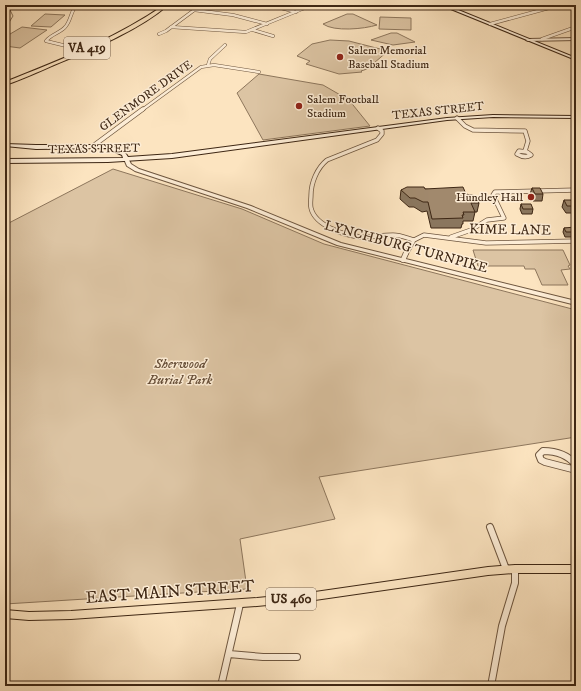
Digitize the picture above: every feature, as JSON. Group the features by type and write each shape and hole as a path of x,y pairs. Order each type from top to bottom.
{"main road":[{"name":"VA 419","path":"5,81 81,50 124,28 160,5"},
{"name":"VA 419","path":"5,84 136,25 166,5"},
{"path":"443,5 576,59"},
{"name":"TEXAS STREET","path":"5,159 172,156 456,118 493,116 576,117"},
{"name":"LYNCHBURG TURNPIKE","path":"5,145 42,147 109,147 120,151 126,158"},
{"name":"EAST MAIN STREET","path":"5,614 71,615 240,604 308,597 463,574 510,569 576,569"}],"street":[{"path":"159,34 201,5"},
{"path":"270,5 296,12"},
{"path":"171,27 242,33 253,30 312,5"},
{"path":"449,8 460,5"},
{"path":"490,24 560,5"},
{"path":"566,5 576,8"},
{"path":"76,6 73,9 72,17 66,26 46,40 48,42 81,50"},
{"path":"194,10 233,15 267,24"},
{"path":"542,39 545,36 576,27"},
{"path":"253,30 273,36"},
{"path":"528,40 576,39"},
{"path":"208,65 210,59 225,45"},
{"name":"GLENMORE DRIVE","path":"93,146 199,68 208,65 259,72"},
{"path":"456,118 464,129 472,131 526,132 528,141 525,151"},
{"path":"378,128 382,131 382,134 378,140 327,160 318,169 311,192 311,208 314,216 322,224 340,232 361,237 394,235 414,240 403,260"},
{"name":"LYNCHBURG TURNPIKE","path":"126,158 129,165 137,170 248,207 327,240 576,303"},
{"name":"KIME LANE","path":"443,237 460,235 487,220 504,218 493,195 495,192 576,190"},
{"name":"KIME LANE","path":"414,240 429,234 487,243 576,241"},
{"path":"576,465 571,459 552,452 543,451 539,455 541,460 545,462 576,470"},
{"path":"490,528 510,569 515,583 502,626 491,686"},
{"path":"221,686 240,604"},
{"path":"229,654 263,657 297,657"}],"green space":[{"path":"45,14 65,15 51,27 31,26"},
{"path":"347,14 353,14 377,25 357,29 341,29 328,27 323,24"},
{"path":"380,17 411,18 411,30 379,29"},
{"path":"22,27 47,30 20,48 5,46 5,37"},
{"path":"391,33 397,33 415,42 393,45 371,40"},
{"name":"Salem Memorial Baseball Stadium","path":"330,40 349,41 388,51 367,69 361,71 362,72 339,74 306,64 310,61 297,56 312,44"},
{"name":"Salem Football Stadium","path":"259,74 323,85 349,100 370,126 263,140 237,93"},
{"name":"Sherwood Burial Park","path":"113,169 242,209 324,244 576,310 576,437 319,477 335,519 240,539 247,589 5,604 5,225"},
{"path":"473,250 563,250 570,265 568,266 570,269 561,270 568,285 542,285 535,269 525,269 524,266 478,266"}],"building":[{"path":"407,187 424,187 425,189 463,187 466,194 476,196 479,203 471,203 475,212 463,212 463,218 432,219 428,202 410,198 401,190"},
{"path":"532,188 540,188 543,194 535,194"},
{"path":"564,200 571,200 574,206 567,206"},
{"path":"521,204 531,204 533,209 523,209"},
{"path":"575,227 576,232 566,232 564,228"}],"waterway":[{"path":"5,29 13,16 10,10 15,5"}],"place":[{"name":"Salem Memorial Baseball Stadium","path":"340,57"},
{"name":"Salem Football Stadium","path":"299,106"},
{"name":"Hundley Hall","path":"531,197"}]}
